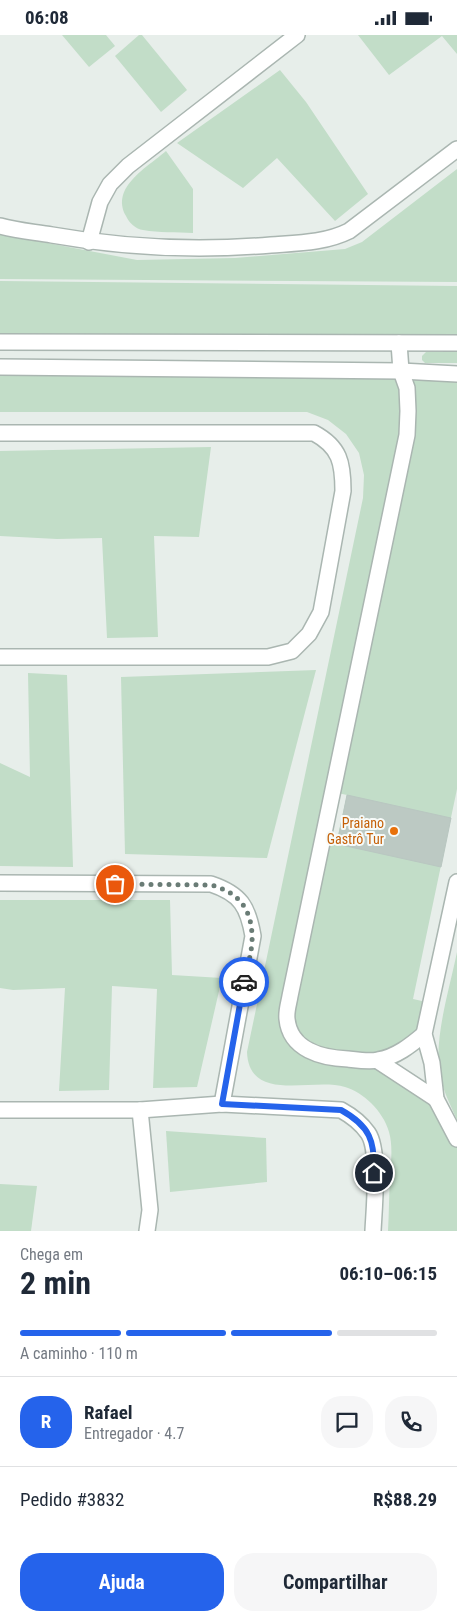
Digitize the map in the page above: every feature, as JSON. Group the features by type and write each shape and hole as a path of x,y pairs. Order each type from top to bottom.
{"street":[{"path":"89,241 100,202 110,183 128,166 297,35"},
{"path":"0,226 128,246 192,249 317,242 338,237 362,222 457,149"},
{"path":"0,342 457,343"},
{"path":"399,343 401,371 407,388 407,435 292,986 287,1019 292,1034 303,1048 319,1056 378,1061 402,1051 424,1034"},
{"path":"0,367 401,371 457,374"},
{"path":"0,433 314,433 327,440 339,457 343,471 343,491 321,612 309,634 292,651 268,657 0,657"},
{"path":"457,882 424,1034 432,1063 436,1099 457,1139"},
{"path":"0,883 211,885 226,889 239,900 249,917 253,937 222,1104"},
{"path":"378,1061 436,1099"},
{"path":"0,1110 140,1110 222,1104 341,1110 354,1117 369,1134 375,1154 373,1231"},
{"path":"140,1110 150,1210 147,1231"}],"green space":[{"path":"62,35 106,35 115,46 89,67"},
{"path":"139,35 142,35 187,90 161,112 115,56"},
{"path":"358,35 457,35 457,54 442,36 389,75"},
{"path":"280,70 306,102 368,194 335,221 277,158 243,188 177,143"},
{"path":"166,151 193,189 193,233 155,232 140,229 129,221 122,206 123,196 133,179"},
{"path":"457,169 457,282 0,279 0,234 137,260 235,258 345,249 362,242"},
{"path":"0,281 457,286 457,343 0,341"},
{"path":"426,352 457,352 457,363 425,363 422,360 422,356"},
{"path":"0,369 457,374 457,789 413,999 431,1003 424,1034 378,1061 436,1099 457,1139 457,1231 388,1231 391,1143 386,1124 377,1109 362,1096 345,1087 270,1083 259,1078 250,1068 247,1052 363,498 364,475 359,453 346,434 328,420 307,412 0,412","holes":["333,792 347,795 336,844 323,841"]},
{"path":"211,447 199,537 154,536 158,637 107,638 102,538 57,539 0,536 0,451"},
{"path":"316,670 267,858 125,854 121,677"},
{"path":"28,673 67,675 73,867 0,866 0,763 30,777"},
{"path":"0,900 170,900 172,975 222,978 197,1087 153,1088 157,989 112,986 109,1090 59,1091 65,988 13,990 0,988"},
{"path":"457,952 457,1120 442,1082 438,1055 441,1026"},
{"path":"166,1131 266,1138 267,1182 170,1192"},
{"path":"0,1184 37,1186 31,1231 0,1231"}],"building":[{"name":"Praiano Gastrô Tur","path":"347,795 451,818 441,867 337,844"}],"way so far":[{"path":"115,884 211,885 226,889 239,900 249,917 253,937 244,982"}],"place":[{"name":"Praiano Gastrô Tur","path":"394,831"}],"route":[{"path":"244,982 222,1104 341,1110 354,1117 369,1134 375,1154 374,1173"}]}
